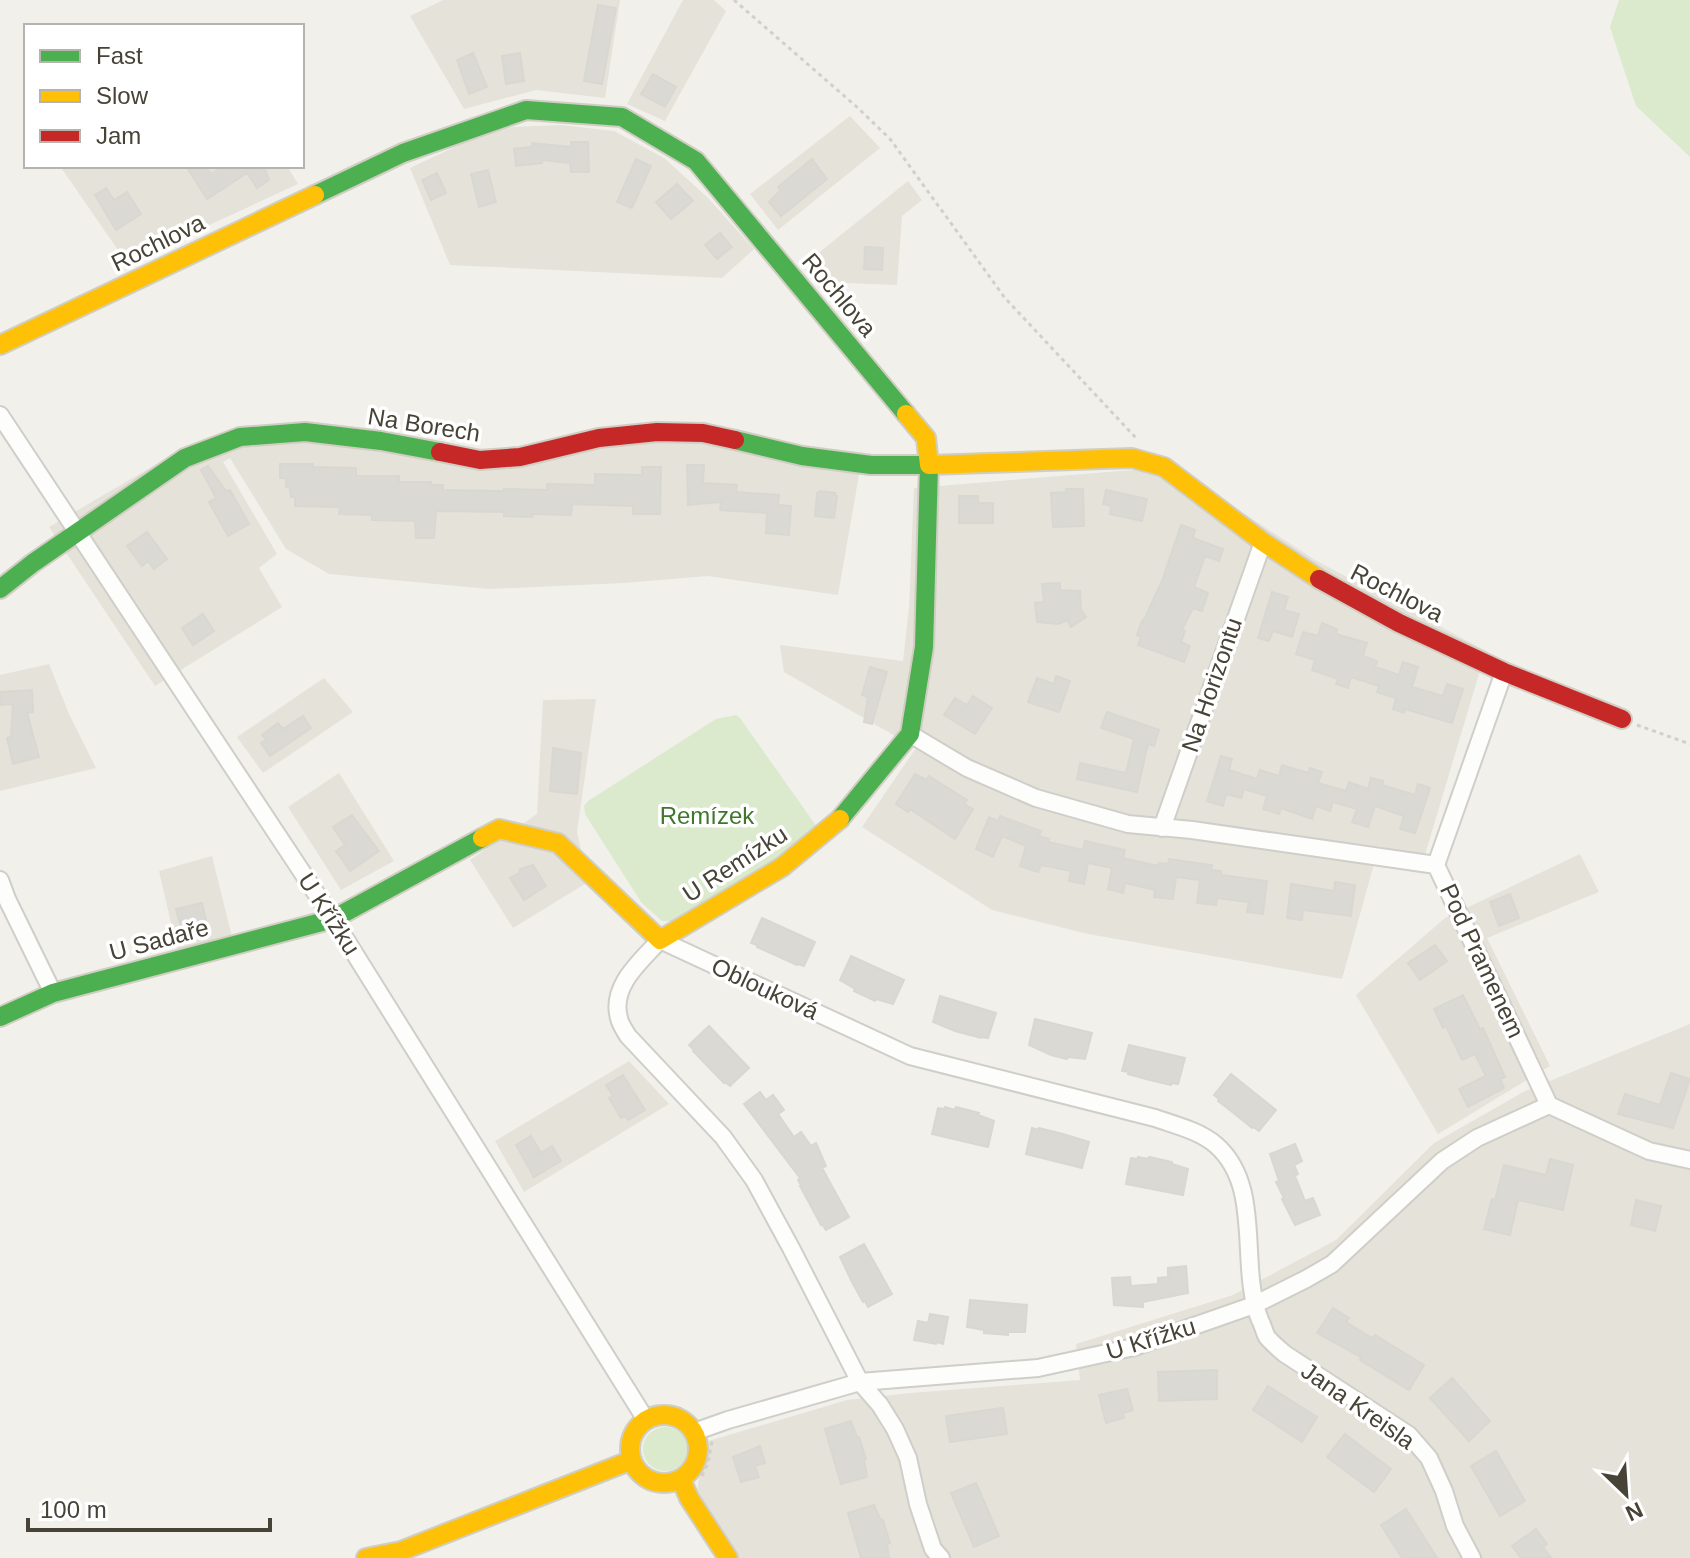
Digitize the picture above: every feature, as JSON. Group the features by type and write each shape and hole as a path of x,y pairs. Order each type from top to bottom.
{"street":[{"name":"Rochlova","path":"0,345 403,153 526,110 622,117 696,161 926,438 929,465 1132,458 1164,467 1263,542 1330,586 1399,623 1504,672 1622,719"},
{"name":"U Křížku","path":"0,415 333,919 646,1420"},
{"name":"Na Borech","path":"0,589 185,458 240,437 305,432 381,441 480,460 520,457 599,438 657,432 703,433 802,456 871,465 929,465"},
{"name":"U Remízku","path":"660,940 782,867 844,816 910,734 924,647 929,465"},
{"name":"Na Horizontu","path":"1162,828 1263,542"},
{"name":"Pod Pramenem","path":"1504,672 1436,865 1549,1105"},
{"path":"910,734 967,768 1036,798 1128,824 1436,865"},
{"path":"333,919 499,829 558,843 660,940 625,979 618,996 619,1018 628,1036 723,1137 754,1180 860,1382 895,1429 908,1458 918,1504 933,1549 941,1558"},
{"path":"0,880 53,993"},
{"name":"U Sadaře","path":"0,1017 53,993 333,919"},
{"name":"Oblouková","path":"660,940 910,1056 1155,1118 1190,1130 1216,1145 1235,1169 1245,1196 1254,1305"},
{"name":"U Křížku","path":"694,1432 860,1382 1038,1368 1134,1347 1254,1305 1332,1264 1442,1161 1477,1138 1549,1105"},
{"path":"1549,1105 1649,1151 1690,1160"},
{"name":"Jana Kreisla","path":"1254,1305 1268,1337 1285,1354 1409,1435 1429,1458 1455,1526 1472,1558"},
{"path":"667,1415 678,1418 694,1432 698,1441 697,1458 694,1467 681,1479 672,1483 652,1481 636,1469 630,1449 632,1438 646,1420 667,1415"},
{"path":"366,1558 401,1551 632,1460"},
{"path":"681,1479 689,1498 728,1558"}],"path":[{"path":"734,0 890,139 1005,298 1136,437"},
{"path":"1622,719 1690,744"},
{"path":"699,1486 713,1439"}],"shaded area":[{"path":"443,0 620,0 605,98 536,90 464,109 410,16"},
{"path":"683,0 714,0 726,11 665,121 627,104"},
{"path":"850,116 880,148 778,230 750,194"},
{"path":"561,125 614,131 664,158 707,197 754,249 722,278 450,265 410,168 476,137 513,127"},
{"path":"288,168 298,184 127,263 62,169"},
{"path":"908,181 922,200 902,216 897,285 820,282 806,263"},
{"path":"609,428 859,456 863,452 838,595 708,576 489,589 329,574 286,549 230,458 223,462 277,554 259,568 282,607 155,686 49,527 165,459 223,434 503,450"},
{"path":"1168,464 1315,560 1488,652 1424,858 1379,846 1342,979 1088,934 992,910 862,827 916,748 784,672 780,645 903,661 909,608 914,488 1133,470"},
{"path":"49,664 96,768 0,791 0,675"},
{"path":"324,678 353,712 263,773 237,737"},
{"path":"596,699 577,832 588,882 513,928 470,860 537,814 543,700"},
{"path":"339,773 394,861 341,890 288,807"},
{"path":"1580,854 1599,892 1487,938 1550,1066 1438,1134 1356,995 1445,918"},
{"path":"212,856 232,937 177,949 159,871"},
{"path":"1690,1024 1690,1558 726,1558 697,1491 705,1442 847,1400 1080,1380 1076,1344 1233,1295 1336,1240 1434,1143 1525,1091"},
{"path":"629,1061 669,1104 524,1192 495,1141"}],"green space":[{"path":"1619,0 1690,0 1690,157 1636,106 1610,27"},
{"name":"Remízek","path":"736,715 817,827 818,837 684,922 662,921 641,902 585,814 584,806 716,719"},
{"path":"665,1427 681,1433 687,1449 681,1465 665,1471 649,1465 643,1449 649,1433"}],"building":[{"path":"598,5 616,8 602,84 584,81"},
{"path":"473,53 487,87 469,94 457,60"},
{"path":"520,53 524,81 506,84 502,56"},
{"path":"653,74 676,87 665,107 641,94"},
{"path":"571,142 588,142 589,172 571,172 570,163 542,160 542,163 516,166 514,149 532,147 532,143 572,147"},
{"path":"636,159 651,166 632,208 617,202"},
{"path":"812,159 827,179 781,216 769,202 781,190 778,187"},
{"path":"187,168 206,168 211,174 221,168 265,168 269,180 257,188 247,173 207,199"},
{"path":"488,170 496,202 479,207 471,174"},
{"path":"437,173 446,193 431,200 422,180"},
{"path":"677,184 693,201 671,219 656,202"},
{"path":"106,188 114,200 127,192 141,214 116,230 95,195"},
{"path":"720,233 732,247 717,259 705,245"},
{"path":"865,247 883,248 882,270 864,269"},
{"path":"280,464 356,468 356,476 399,476 399,482 431,482 431,485 443,485 443,490 504,491 547,490 547,484 595,485 595,474 642,475 642,467 661,467 660,514 633,514 633,506 572,504 571,515 532,514 532,517 504,516 504,512 436,511 434,538 416,538 415,521 372,520 372,515 339,514 340,507 295,506 295,497 291,497 290,488 286,487 286,478 280,478"},
{"path":"687,465 704,465 703,483 737,485 736,492 779,495 778,505 791,506 789,535 766,533 767,513 720,510 721,502 688,505"},
{"path":"208,466 226,491 230,490 249,524 228,536 209,502 216,498 201,470"},
{"path":"1066,489 1083,489 1084,526 1053,527 1051,493 1067,492"},
{"path":"1106,490 1147,499 1142,521 1110,514 1111,506 1103,504"},
{"path":"820,491 837,496 834,518 815,516 817,493"},
{"path":"959,496 978,496 978,503 993,503 993,523 959,523"},
{"path":"1181,525 1195,530 1193,538 1223,549 1219,561 1205,556 1194,587 1208,593 1202,611 1193,608 1182,630 1185,631 1181,642 1190,646 1184,662 1138,645 1141,637 1137,635 1162,581"},
{"path":"147,532 167,559 154,569 148,561 142,566 127,546"},
{"path":"1060,583 1060,590 1080,591 1081,610 1086,617 1071,627 1067,620 1059,624 1037,622 1035,603 1044,602 1042,584"},
{"path":"1272,592 1288,597 1284,610 1299,614 1292,637 1273,631 1269,641 1258,638"},
{"path":"203,614 214,631 193,645 182,628"},
{"path":"1322,623 1337,629 1336,634 1367,643 1363,656 1377,661 1375,667 1399,675 1403,662 1418,667 1412,687 1443,696 1447,684 1463,689 1452,723 1405,709 1404,713 1393,709 1396,698 1377,692 1379,686 1351,677 1348,688 1336,684 1338,679 1312,670 1315,660 1296,654 1303,632 1318,636"},
{"path":"870,667 887,672 872,724 864,722 868,697 862,695"},
{"path":"1056,676 1070,681 1059,712 1028,702 1037,678 1054,684"},
{"path":"32,690 33,712 27,713 39,757 13,764 7,738 11,737 13,704 0,705 0,692"},
{"path":"973,696 992,708 975,734 944,715 955,698 967,705"},
{"path":"1107,712 1159,730 1154,746 1148,744 1137,792 1077,779 1080,763 1126,773 1134,739 1101,728"},
{"path":"303,716 311,728 270,756 261,743 266,740 262,735 278,723 283,729"},
{"path":"553,748 581,753 577,794 550,791"},
{"path":"1221,756 1232,759 1229,770 1257,779 1260,770 1279,776 1282,765 1308,773 1310,768 1322,772 1318,783 1346,791 1349,782 1368,789 1371,778 1383,781 1382,785 1415,795 1418,784 1430,788 1415,833 1400,829 1404,816 1375,806 1368,827 1352,822 1357,809 1333,802 1330,811 1316,806 1312,819 1281,808 1279,814 1263,809 1267,796 1244,789 1241,798 1226,794 1223,806 1207,801"},
{"path":"915,774 926,780 929,776 967,800 964,804 973,809 955,839 910,809 908,812 896,804"},
{"path":"352,815 379,851 350,871 336,851 345,845 333,827"},
{"path":"1000,816 1041,831 1039,836 1049,839 1048,842 1083,850 1085,841 1125,850 1123,858 1158,866 1159,863 1168,864 1169,859 1212,865 1211,870 1221,871 1221,875 1267,881 1263,914 1247,912 1249,902 1217,898 1216,905 1197,903 1200,880 1176,877 1173,899 1154,897 1155,890 1125,883 1123,893 1108,889 1112,868 1088,863 1084,884 1069,881 1071,871 1041,865 1038,872 1020,866 1026,846 1002,836 993,857 976,849 989,817 998,821"},
{"path":"533,865 546,886 524,900 510,878 520,869"},
{"path":"1335,882 1355,885 1351,916 1303,910 1302,920 1287,918 1291,884 1334,891"},
{"path":"1510,894 1519,918 1499,926 1490,902"},
{"path":"202,903 208,928 183,934 176,909"},
{"path":"762,918 815,942 804,966 751,943"},
{"path":"1435,945 1447,961 1420,980 1408,963"},
{"path":"851,956 904,980 893,1004 875,1001 840,980"},
{"path":"1463,995 1480,1029 1483,1028 1505,1077 1500,1079 1504,1088 1468,1107 1459,1089 1486,1076 1475,1054 1462,1060 1434,1009"},
{"path":"940,996 996,1013 988,1038 955,1031 933,1022"},
{"path":"1035,1019 1092,1033 1085,1059 1051,1055 1029,1045"},
{"path":"709,1026 749,1068 730,1086 689,1045"},
{"path":"1129,1045 1185,1058 1178,1084 1171,1085 1122,1071"},
{"path":"1671,1073 1690,1079 1673,1128 1618,1114 1625,1094 1660,1105"},
{"path":"1231,1074 1276,1110 1259,1131 1214,1095"},
{"path":"623,1075 645,1110 628,1120 625,1116 621,1118 609,1098 613,1096 606,1085"},
{"path":"760,1092 766,1100 773,1095 784,1110 778,1114 794,1137 801,1132 811,1146 816,1143 826,1166 822,1168 849,1217 826,1230 821,1225 800,1186 800,1178 744,1104"},
{"path":"938,1108 979,1113 994,1121 988,1147 932,1134"},
{"path":"1032,1128 1089,1142 1082,1168 1026,1154"},
{"path":"531,1136 541,1153 552,1146 561,1161 534,1177 516,1145"},
{"path":"1295,1144 1302,1161 1294,1165 1298,1174 1295,1176 1305,1201 1313,1198 1320,1215 1295,1225 1276,1182 1279,1181 1270,1154"},
{"path":"1131,1158 1172,1162 1188,1169 1183,1195 1126,1184"},
{"path":"1550,1159 1573,1165 1563,1210 1518,1200 1510,1235 1484,1229 1504,1165 1546,1175"},
{"path":"1636,1200 1661,1206 1655,1231 1631,1225"},
{"path":"864,1244 892,1294 868,1307 840,1257"},
{"path":"1186,1266 1188,1293 1143,1302 1143,1307 1114,1305 1112,1278 1130,1277 1131,1286 1158,1284 1158,1278 1168,1277 1168,1268"},
{"path":"970,1300 1027,1305 1025,1332 1008,1332 1008,1335 984,1333 984,1330 967,1327"},
{"path":"1333,1308 1349,1318 1346,1322 1372,1338 1375,1335 1424,1365 1409,1390 1360,1360 1361,1357 1317,1333"},
{"path":"930,1314 948,1317 943,1344 914,1340 918,1321 928,1323"},
{"path":"1217,1370 1217,1399 1159,1401 1158,1372"},
{"path":"1452,1378 1490,1421 1469,1441 1430,1398"},
{"path":"1268,1386 1317,1417 1302,1442 1253,1410"},
{"path":"1127,1389 1133,1410 1123,1413 1124,1418 1106,1423 1099,1395"},
{"path":"1003,1408 1007,1434 950,1442 946,1416"},
{"path":"851,1421 866,1459 867,1477 841,1484 825,1429"},
{"path":"1345,1434 1391,1469 1374,1492 1327,1457"},
{"path":"760,1446 765,1463 755,1466 759,1477 741,1482 733,1457"},
{"path":"1496,1451 1525,1501 1500,1516 1471,1466"},
{"path":"976,1483 999,1536 974,1547 951,1493"},
{"path":"874,1505 883,1520 890,1543 887,1544 889,1558 861,1558 848,1513"},
{"path":"1406,1509 1437,1558 1402,1558 1381,1525"},
{"path":"1536,1529 1547,1544 1543,1547 1551,1558 1521,1558 1512,1546"}],"traffic: fast":[{"path":"315,195 403,153 526,110 622,117 696,161 906,414"},
{"path":"0,589 185,458 240,437 305,432 440,452"},
{"path":"735,440 802,456 871,465 929,465 924,647 910,734 840,819"},
{"path":"0,1017 53,993 333,919 482,838"}],"traffic: slow":[{"path":"0,345 315,195"},
{"path":"906,414 926,438 929,465 1132,458 1164,467 1263,542 1319,579"},
{"path":"482,838 499,829 558,843 660,940 782,867 840,819"},
{"path":"664,1415 688,1425 698,1449 688,1473 664,1483 640,1473 630,1449 640,1425 664,1415"},
{"path":"366,1558 401,1551 632,1460"},
{"path":"681,1479 689,1498 728,1558"}],"traffic: jam":[{"path":"440,452 480,460 520,457 599,438 657,432 703,433 735,440"},
{"path":"1319,579 1399,623 1504,672 1622,719"}]}
